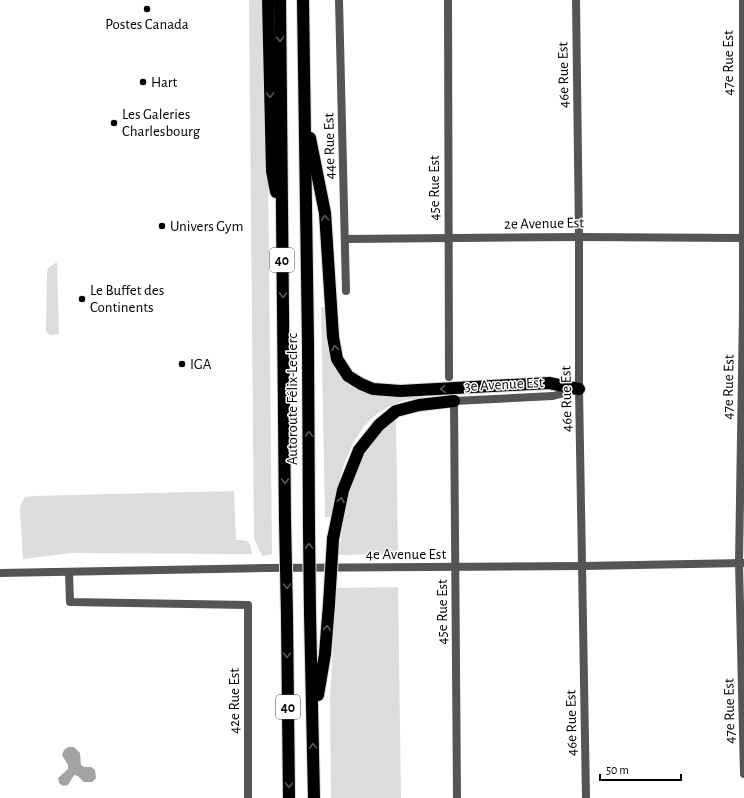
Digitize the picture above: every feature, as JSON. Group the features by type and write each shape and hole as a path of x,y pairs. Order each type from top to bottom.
{"highway":[{"path":"268,0 272,171 282,225"},
{"name":"Autoroute Félix-Leclerc","path":"280,0 289,798"},
{"name":"Autoroute Félix-Leclerc","path":"303,0 310,613 314,798"},
{"path":"305,112 325,213 337,359 348,376 360,384 373,389 400,391 549,383 579,389"},
{"path":"313,722 325,654 333,539 343,490 359,450 379,425 396,411 454,401"}],"street":[{"name":"44e Rue Est","path":"340,0 346,291"},
{"name":"45e Rue Est","path":"448,0 449,377"},
{"name":"46e Rue Est","path":"576,0 579,389 586,798"},
{"name":"47e Rue Est","path":"743,0 744,311 742,563 744,774"},
{"name":"2e Avenue Est","path":"345,239 579,237 743,238"},
{"name":"3e Avenue Est","path":"454,401 553,396 579,389"},
{"name":"45e Rue Est","path":"454,401 457,798"},
{"name":"4e Avenue Est","path":"0,573 263,568 583,566 742,563"},
{"name":"42e Rue Est","path":"69,572 70,602 248,605 248,798"}],"shaded area":[{"path":"249,0 263,0 268,168 272,554 262,556 254,538"},
{"path":"57,262 59,334 50,335 46,332 47,273 48,268"},
{"path":"321,307 325,307 327,341 330,353 379,395 422,396 422,399 405,400 385,408 371,419 360,432 351,447 344,464 331,517 325,517"},
{"path":"396,420 398,554 339,555 346,507 361,460 376,433 383,427"},
{"path":"234,491 236,540 244,540 248,542 252,554 71,553 23,559 20,510 21,504 25,497"},
{"path":"398,587 401,798 331,798 330,699 336,588"},
{"path":"68,747 74,747 80,753 81,765 84,767 91,767 95,770 96,778 92,782 84,782 78,776 74,775 68,785 63,786 59,783 58,778 68,769 68,765 62,755 64,750"}],"place":[{"name":"Postes Canada","path":"147,9"},
{"name":"Hart","path":"143,82"},
{"name":"Les Galeries Charlesbourg","path":"114,123"},
{"name":"Univers Gym","path":"162,226"},
{"name":"Le Buffet des Continents","path":"82,299"},
{"name":"IGA","path":"182,364"}]}
